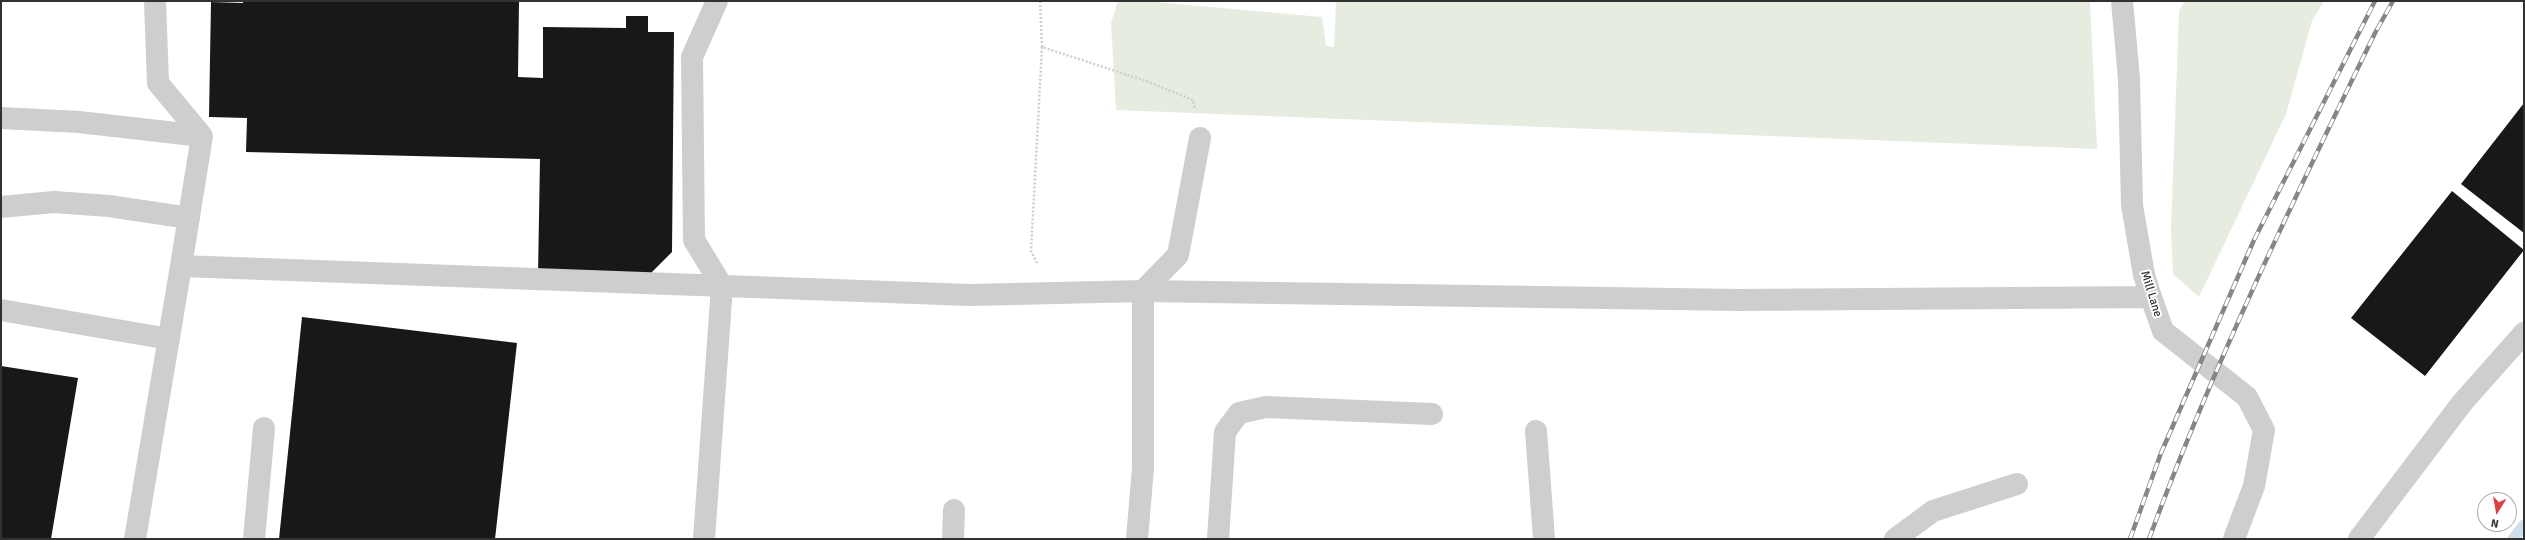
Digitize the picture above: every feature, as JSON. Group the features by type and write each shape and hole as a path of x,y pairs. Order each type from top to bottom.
{"street":[{"path":"135,539 202,136 158,83 155,1"},
{"path":"704,539 722,286 694,240 692,57 717,1"},
{"name":"Mill Lane","path":"2122,1 2129,79 2132,205 2144,275 2163,331 2247,397 2264,430 2254,486 2234,539"},
{"path":"1,118 79,122 202,136"},
{"path":"1137,539 1143,468 1143,291 1178,254 1200,138"},
{"path":"1,207 54,202 109,206 189,218"},
{"path":"181,266 970,295 1143,291 1739,300 2152,297"},
{"path":"1,310 169,339"},
{"path":"2359,539 2462,403 2524,332"},
{"path":"1218,539 1225,432 1239,413 1266,407 1432,414"},
{"path":"254,539 264,428"},
{"path":"1536,431 1544,539"},
{"path":"1896,539 1933,511 2017,484"},
{"path":"953,539 954,510"}],"path":[{"path":"1040,1 1042,47 1031,251 1044,276 1066,292"},
{"path":"1042,47 1146,81 1193,100 1200,138"}],"shaded area":[{"path":"1118,1 1144,1 1322,17 1326,46 1334,47 1336,1 2090,1 2097,149 1116,110 1111,23"},
{"path":"2185,1 2324,1 2312,21 2286,114 2199,297 2173,274 2171,229 2179,11"}],"building":[{"path":"243,1 519,1 518,77 543,78 543,27 626,28 626,16 648,16 648,32 674,32 672,252 646,278 538,275 540,159 246,152 247,118 209,117 211,2 243,3"},
{"path":"2524,103 2524,233 2461,184"},
{"path":"2452,191 2524,250 2425,376 2351,318"},
{"path":"302,317 517,343 495,539 279,539"},
{"path":"1,366 78,378 51,539 1,539"}],"waterway":[{"path":"2513,539 2524,525"}],"railway":[{"path":"2130,539 2161,453 2254,240 2375,1"},
{"path":"2149,539 2227,346 2345,95 2375,33 2393,1"}]}
